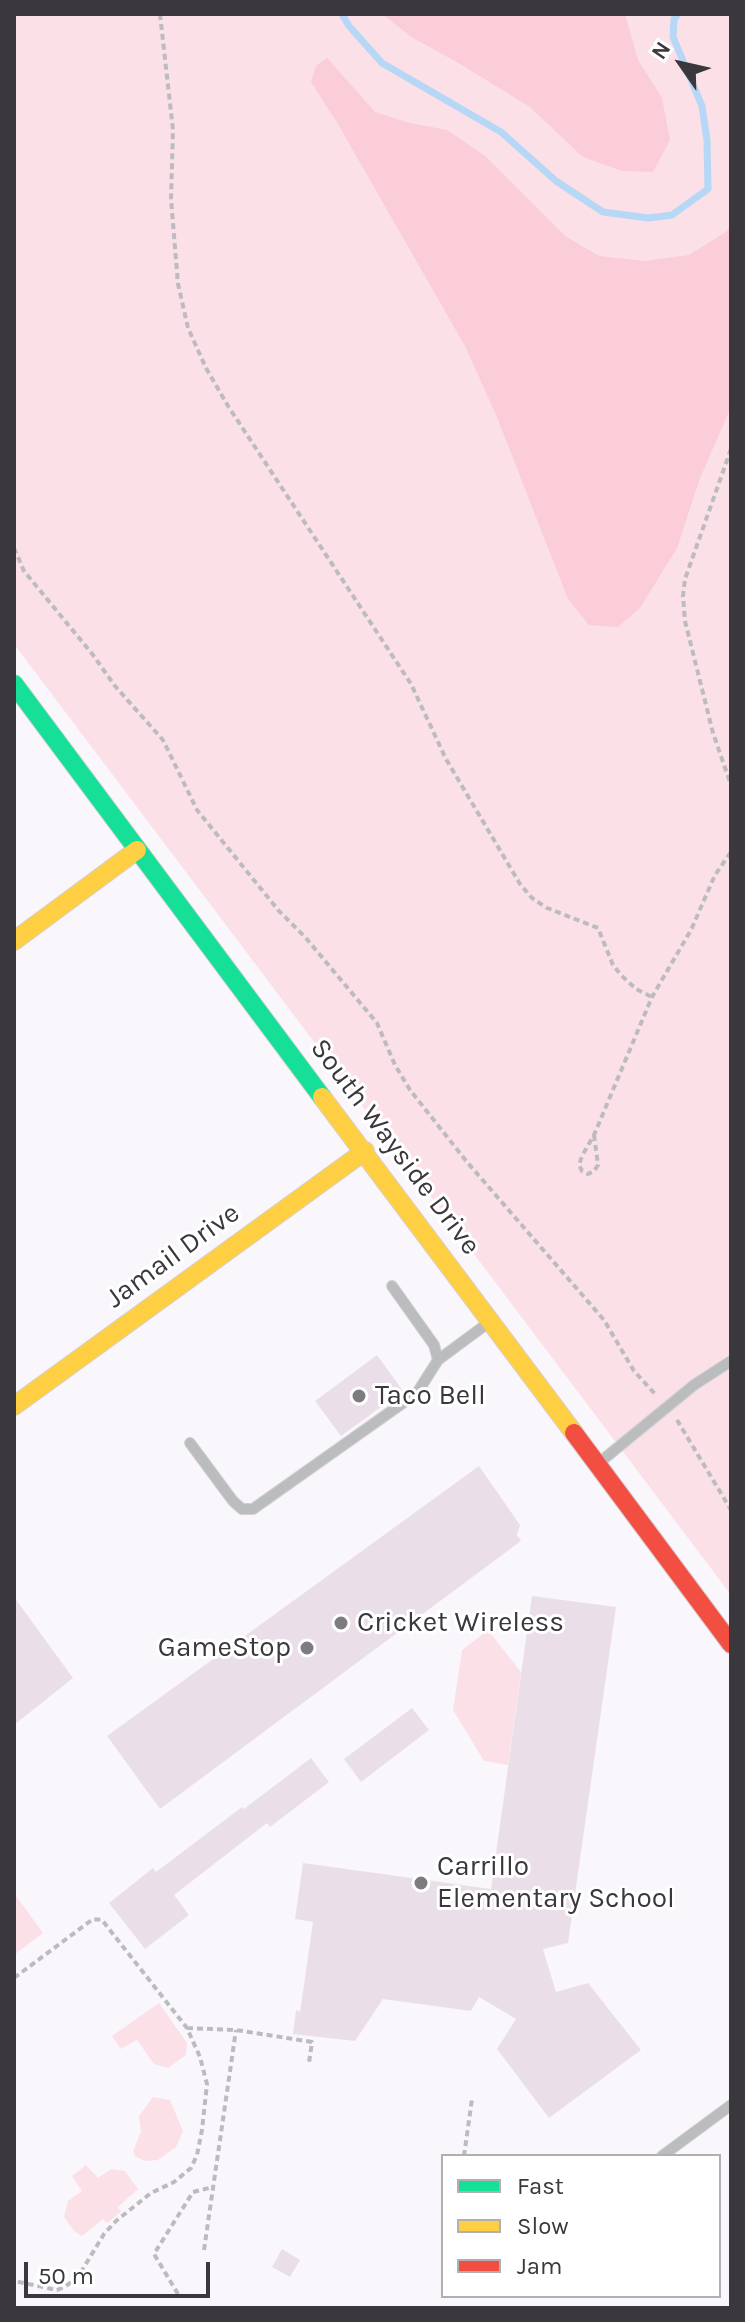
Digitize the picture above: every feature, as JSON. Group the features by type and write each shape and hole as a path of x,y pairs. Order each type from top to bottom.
{"main road":[{"name":"South Wayside Drive","path":"14,684 731,1644"},
{"path":"14,941 137,850"},
{"name":"Jamail Drive","path":"14,1406 365,1151"}],"lane":[{"path":"392,1286 434,1345 438,1360"},
{"path":"190,1443 233,1501 242,1509 253,1509 417,1393 438,1360 490,1321"},
{"path":"596,1465 694,1385 731,1361"},
{"path":"665,2154 731,2105"}],"path":[{"path":"160,14 173,130 171,199 178,284 188,328 206,368 411,684 446,759 520,884 532,898 547,908 598,928 613,965 636,989 652,997"},
{"path":"731,449 685,579 683,596 685,621 713,733 731,785"},
{"path":"14,548 24,571 115,686 163,740 197,810 279,911 305,937 377,1023 395,1065 410,1090 467,1162 604,1320 634,1371 685,1431 731,1510"},
{"path":"594,1135 598,1165 588,1174 579,1165 652,997 691,930 715,875 731,852"},
{"path":"14,1978 93,1919 102,1920 187,2028 200,2057 207,2084 202,2130 191,2168 174,2182 151,2193 116,2221 104,2234 78,2277 66,2286 57,2290 14,2281"},
{"path":"187,2028 236,2030 312,2042 309,2063"},
{"path":"204,2250 236,2030"},
{"path":"464,2154 472,2099"},
{"path":"178,2294 154,2259 154,2254 193,2192 213,2187"}],"shaded area":[{"path":"14,14 731,14 731,1595 14,644"},
{"path":"382,14 625,14 638,60 662,98 670,140 653,172 622,171 583,157 530,107 413,38"},
{"path":"327,58 375,112 447,130 485,156 565,236 599,256 643,261 689,255 726,232 731,224 731,407 700,478 677,548 640,608 618,627 589,625 568,599 497,417 465,346 311,82 316,66"},
{"path":"488,1630 521,1672 508,1765 484,1761 453,1710 462,1650"},
{"path":"14,1893 43,1933 14,1955"},
{"path":"159,2003 187,2043 186,2055 168,2068 154,2064 137,2040 121,2049 112,2036"},
{"path":"153,2097 170,2100 183,2131 176,2147 158,2160 145,2161 135,2156 133,2151 141,2132 139,2116"},
{"path":"86,2165 98,2178 111,2169 125,2171 138,2189 118,2207 121,2212 107,2223 103,2219 82,2236 64,2217 68,2201 82,2191 72,2176"}],"building":[{"name":"Taco Bell","path":"377,1355 403,1391 341,1436 315,1401"},
{"path":"479,1466 520,1525 517,1535 521,1541 160,1809 107,1736"},
{"path":"532,1596 616,1607 568,1943 543,1949 556,1992 588,1983 641,2050 549,2118 497,2049 516,2019 479,1997 471,2011 383,1999 355,2041 293,2034 296,2010 300,2012 313,1922 295,1919 303,1863 491,1889"},
{"path":"14,1597 73,1678 14,1725"},
{"path":"412,1708 429,1730 361,1782 344,1759"},
{"path":"311,1758 329,1782 270,1827 267,1823 174,1895 189,1915 145,1949 109,1903 153,1868 156,1872"},
{"path":"282,2249 300,2260 290,2277 272,2267"}],"waterway":[{"path":"342,14 382,63 501,132 556,181 603,212 649,218 672,215 708,189 707,140 702,106 673,37 674,19 678,14"}],"traffic: fast":[{"path":"14,684 322,1097"}],"traffic: slow":[{"path":"14,941 137,850"},
{"path":"322,1097 574,1433"},
{"path":"14,1406 365,1151"}],"traffic: jam":[{"path":"574,1433 731,1644"}],"place":[{"name":"Taco Bell","path":"359,1396"},
{"name":"Cricket Wireless","path":"341,1623"},
{"name":"GameStop","path":"307,1648"},
{"name":"Carrillo Elementary School","path":"421,1883"}]}
